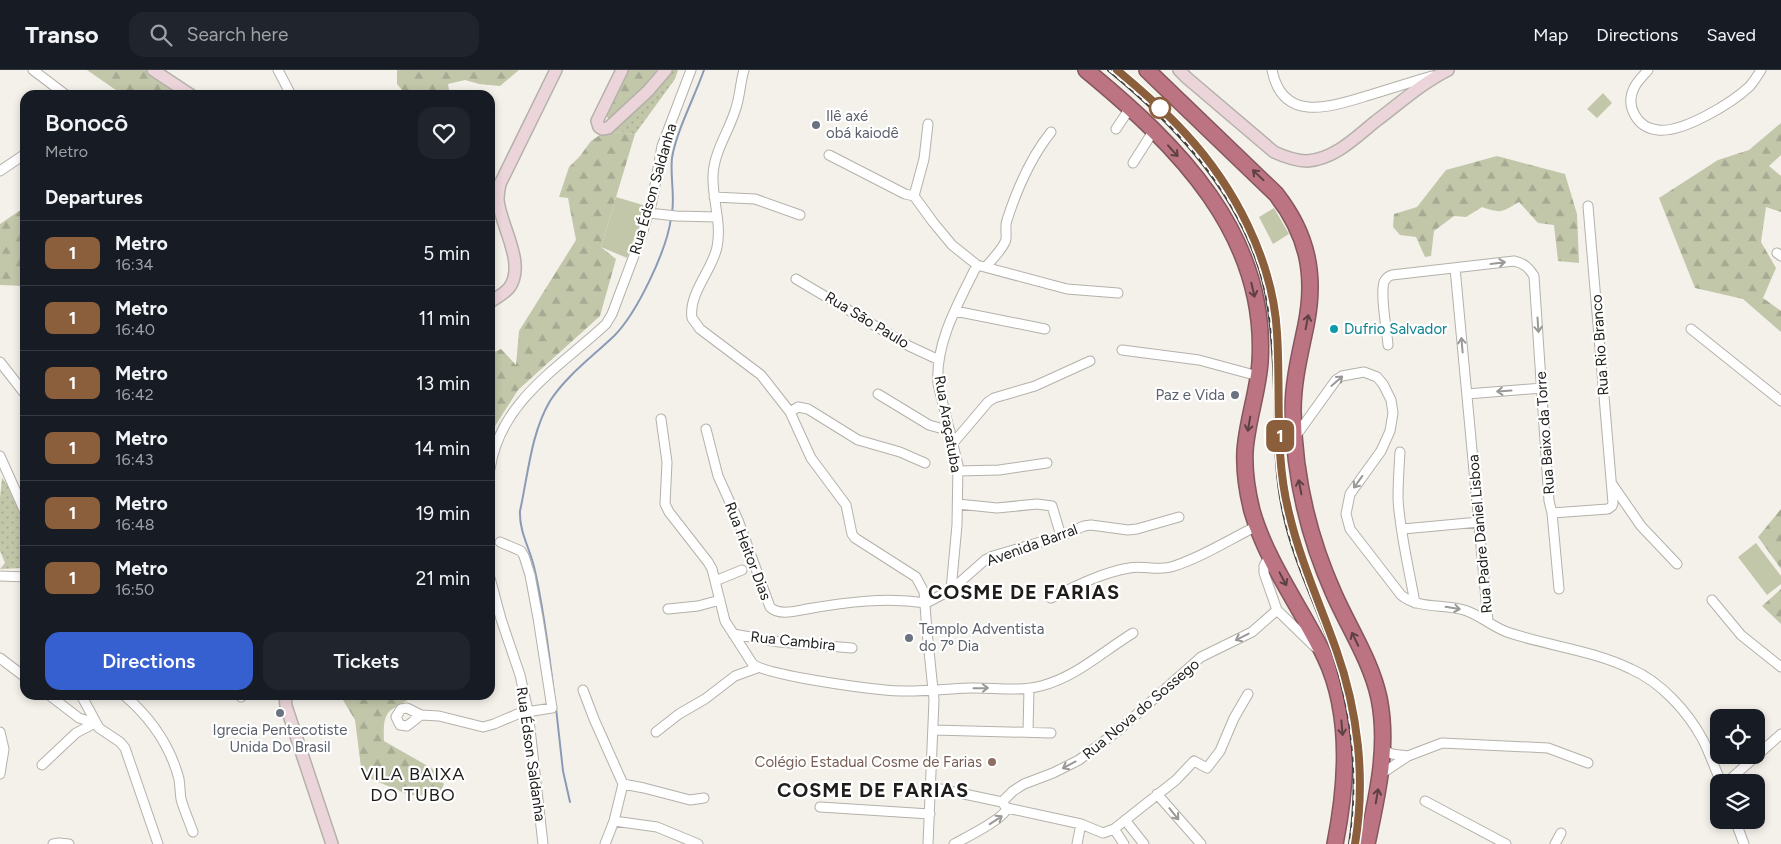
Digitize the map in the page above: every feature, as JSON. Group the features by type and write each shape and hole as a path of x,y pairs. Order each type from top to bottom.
{"highway":[{"path":"1086,70 1154,130 1206,189 1225,217 1238,243 1249,273 1257,309 1260,343 1258,376 1247,437 1245,465 1249,496 1257,526 1270,556 1324,656 1334,682 1342,725 1344,762 1335,844"},
{"path":"1147,70 1266,182 1289,211 1300,232 1309,264 1311,283 1306,326 1295,378 1294,439 1299,485 1313,538 1333,592 1376,686 1381,713 1381,774 1367,844"},
{"path":"1159,70 1170,91"}],"street":[{"path":"33,70 59,90"},
{"path":"153,70 183,90"},
{"path":"278,70 288,90"},
{"path":"495,195 556,70"},
{"path":"622,70 597,121 602,129 608,128 648,91 666,70"},
{"name":"Rua Édson Saldanha","path":"495,449 498,437 509,416 519,404 536,386 606,324 620,293 649,213 662,146 691,70"},
{"path":"744,70 736,108 714,164 717,248 693,302 692,318 700,329 761,375 790,412 811,458 846,505 852,534 855,538 916,577 924,592 934,691 928,844"},
{"path":"1179,70 1274,152 1288,159 1307,161 1324,157 1341,149 1424,84 1446,71"},
{"path":"1272,70 1278,87 1287,98 1297,105 1313,108 1332,106 1446,71"},
{"path":"1648,70 1634,87 1631,96 1631,106 1634,116 1640,122 1659,131 1695,121 1719,108 1752,84 1761,70"},
{"path":"1116,128 1130,108"},
{"path":"914,196 924,159 928,124"},
{"path":"1133,163 1154,130"},
{"name":"Rua Araçatuba","path":"951,590 958,504 958,471 954,442 938,384 939,360 949,323 955,311 981,266 1005,243 1007,238 1005,226 1012,206 1034,157 1051,132"},
{"path":"829,156 905,194 914,196 952,245 981,266 1067,289 1118,294"},
{"path":"0,171 20,157"},
{"path":"714,197 755,200 800,216"},
{"path":"495,200 514,257 515,268 514,278 509,288 495,298"},
{"name":"Rua Rio Branco","path":"1552,513 1610,508 1613,503 1588,206"},
{"path":"649,213 673,216 716,217"},
{"name":"Rua Baixo da Torre","path":"1455,268 1514,261 1526,265 1534,276 1549,501 1552,513 1559,589"},
{"path":"1388,345 1383,287 1387,276 1455,268"},
{"name":"Rua Padre Daniel Lisboa","path":"1455,268 1488,621 1508,632 1614,662 1646,677 1668,695 1694,726 1703,740 1718,774"},
{"name":"Rua São Paulo","path":"796,279 909,346 939,360"},
{"path":"955,311 1045,329"},
{"path":"1691,329 1781,401"},
{"path":"1122,350 1199,360 1258,376"},
{"path":"954,442 982,407 994,398 1035,386 1090,361"},
{"path":"0,362 20,388"},
{"path":"1294,439 1336,380 1342,376 1364,372 1378,377 1391,400 1393,412 1390,431 1380,451 1350,494 1346,514 1350,528 1401,595 1407,600 1415,603 1458,608 1488,621"},
{"path":"1467,394 1542,388"},
{"path":"878,394 934,427 950,431"},
{"path":"790,412 798,408 808,409 858,440 900,452 925,462"},
{"path":"661,419 666,462 665,504 669,512 708,562 715,581 723,616 757,668 788,675 879,689 934,691 969,688 1029,688 1064,678 1133,634"},
{"name":"Rua Heitor Dias","path":"706,429 718,476 736,515 772,610 791,612 863,601 926,603"},
{"path":"1400,452 1398,500 1415,603"},
{"path":"0,456 20,501"},
{"path":"958,471 999,470 1047,464"},
{"name":"Rua Rio Branco","path":"1612,484 1641,526 1677,564"},
{"path":"958,504 997,508 1037,504 1052,506 1060,536"},
{"name":"Avenida Barral","path":"926,603 951,590 989,558 1060,536 1084,526 1091,525 1128,530 1179,516"},
{"path":"1403,529 1479,522"},
{"path":"1051,598 1088,580 1121,570 1138,567 1159,569 1170,567 1212,549 1257,526"},
{"path":"421,715 439,716 482,727 528,711 552,708 530,575 521,552 500,542"},
{"path":"1270,556 1264,566 1264,574 1277,610 1324,656"},
{"path":"715,581 742,570"},
{"path":"0,576 20,577"},
{"name":"Rua Édson Saldanha","path":"495,597 520,675 528,711 543,844"},
{"path":"668,609 698,606 720,600"},
{"path":"1712,600 1741,635 1781,667"},
{"name":"Rua Nova do Sossego","path":"954,844 1006,813 1004,805 1013,790 1079,760 1119,730 1196,662 1252,632 1277,610"},
{"name":"Rua Cambira","path":"733,634 779,642 852,648"},
{"path":"0,658 20,673"},
{"path":"656,732 679,714 704,700 735,676 757,668"},
{"path":"1028,732 1029,688"},
{"path":"584,690 594,719 623,784 614,821 605,844"},
{"path":"931,787 1081,824 1103,833 1114,829 1126,820 1176,780 1194,761 1207,768 1214,760 1248,694"},
{"path":"56,700 79,718 95,723"},
{"path":"84,700 99,728 123,744 158,844"},
{"path":"129,700 150,722 167,748 179,780 181,800 193,832"},
{"path":"286,700 332,844"},
{"path":"42,764 76,733 95,723"},
{"path":"933,730 1052,733"},
{"path":"0,732 4,750 0,774"},
{"path":"1736,774 1781,734"},
{"path":"1381,774 1408,756 1442,743 1548,748 1588,762"},
{"path":"1382,749 1398,755 1408,756"},
{"path":"623,784 690,800 704,798"},
{"path":"1157,794 1201,844"},
{"path":"1425,801 1506,844"},
{"path":"820,807 930,814"},
{"path":"1327,844 1340,812"},
{"path":"1126,820 1144,844"},
{"path":"614,821 657,827 698,844"},
{"path":"1077,844 1081,824"},
{"path":"1114,829 1124,844"},
{"path":"1738,829 1744,844"},
{"path":"1555,844 1561,833"},
{"path":"53,844 69,844"}],"green space":[{"path":"87,70 147,70 177,90 116,90"},
{"path":"397,70 519,70 500,86 479,84 465,80 448,84 449,90 402,90 397,84"},
{"path":"626,70 656,70 657,74 609,119 606,116"},
{"path":"670,70 678,70 675,79 635,134 616,132 600,135 666,76"},
{"path":"1603,93 1612,103 1597,118 1587,109"},
{"path":"1781,123 1781,155 1769,166 1781,176 1781,212 1766,207 1761,242 1776,268 1763,298 1781,311 1781,332 1743,299 1695,288 1659,198 1718,160 1749,150"},
{"path":"616,132 635,134 601,247 616,259 600,316 518,390 495,426 495,352 501,349 516,365 519,331 576,240 568,198 559,197 569,167 591,141 600,135"},
{"path":"1497,156 1565,174 1577,214 1579,263 1558,261 1554,225 1538,223 1519,202 1501,211 1493,211 1482,207 1466,217 1454,216 1434,231 1431,256 1425,257 1416,237 1400,235 1393,227 1394,214 1417,207 1446,170"},
{"path":"616,197 646,206 627,258 601,247"},
{"path":"1274,208 1289,234 1273,244 1259,217"},
{"path":"20,210 20,286 0,285 0,224"},
{"path":"2,478 12,491 20,511 20,568 0,569 5,563 0,551"},
{"path":"1781,509 1781,569 1758,537"},
{"path":"1756,543 1781,576 1781,584 1767,595 1738,557"},
{"path":"1781,589 1781,624 1762,606"},
{"path":"343,700 407,700 387,715 384,741 433,769 436,776 444,784 439,796 409,795 362,775 355,720"}],"waterway":[{"path":"672,213 672,158 674,148 704,70"},
{"path":"554,694 538,586 520,519 534,440 544,413 556,392 571,375 614,336 632,312 650,280 664,247 671,218"},
{"path":"556,708 563,771 570,802"}],"railway":[{"path":"1109,70 1175,131 1214,177 1230,202 1256,257 1264,283 1271,324 1278,476 1284,513 1300,566 1333,652 1346,699 1350,723 1354,771 1353,820 1350,844"}],"metro line":[{"name":"1","path":"1117,70 1165,112 1207,160 1247,223 1261,257 1271,293 1277,330 1282,476 1288,512 1310,581 1337,650 1348,688 1355,724 1360,760 1355,844"}],"place":[{"name":"Ilê axé obá kaiodê","path":"816,125"},
{"name":"Dufrio Salvador","path":"1334,329"},
{"name":"Paz e Vida","path":"1235,395"},
{"name":"Templo Adventista do 7º Dia","path":"909,638"},
{"name":"Igrecia Pentecotiste Unida Do Brasil","path":"280,713"},
{"name":"Colégio Estadual Cosme de Farias","path":"992,762"}],"district":[{"name":"COSME DE FARIAS","path":"1024,592"},
{"name":"VILA BAIXA DO TUBO","path":"413,784"},
{"name":"COSME DE FARIAS","path":"873,790"}]}
